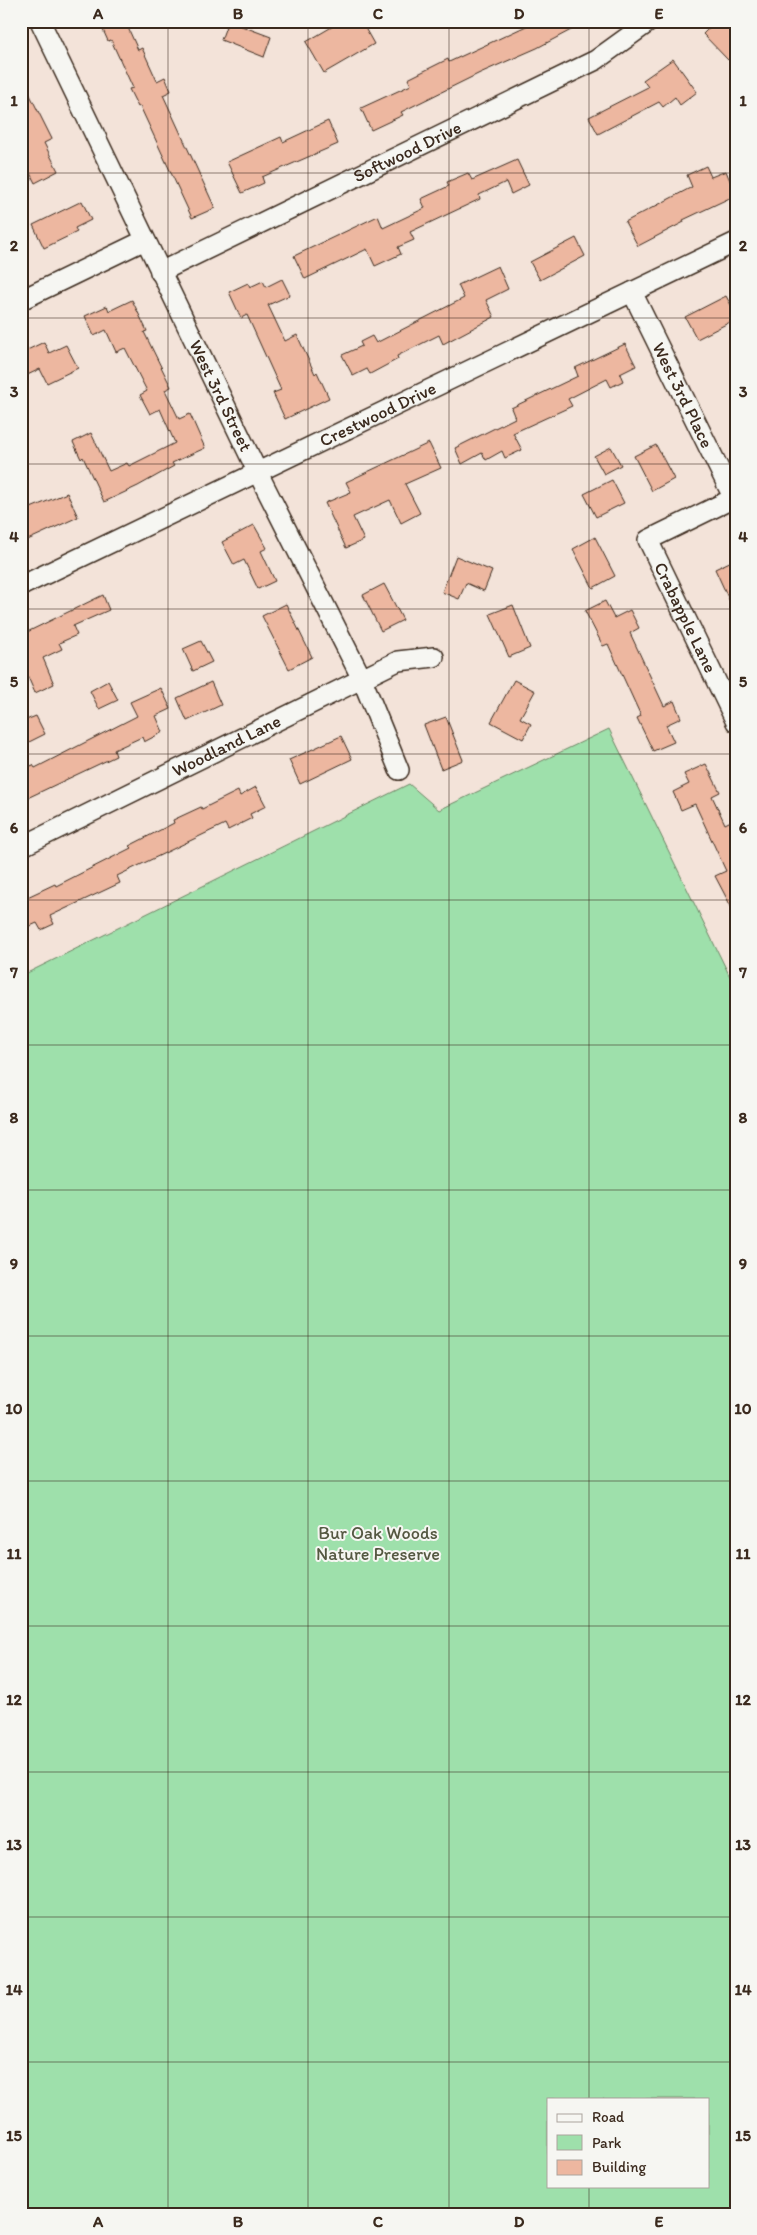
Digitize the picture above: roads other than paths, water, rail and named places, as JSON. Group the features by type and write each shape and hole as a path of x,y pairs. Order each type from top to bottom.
{"street":[{"name":"West 3rd Street","path":"40,21 257,471 362,679 399,770"},
{"name":"Softwood Drive","path":"160,272 596,60 650,21"},
{"path":"21,300 144,240"},
{"name":"Crestwood Drive","path":"21,586 736,242"},
{"name":"West 3rd Place","path":"632,292 735,498"},
{"name":"Crabapple Lane","path":"735,498 648,540 736,722"},
{"name":"Woodland Lane","path":"21,847 398,661 434,657"}],"park label":[{"name":"Bur Oak Woods Nature Preserve","path":"378,1544"}]}
